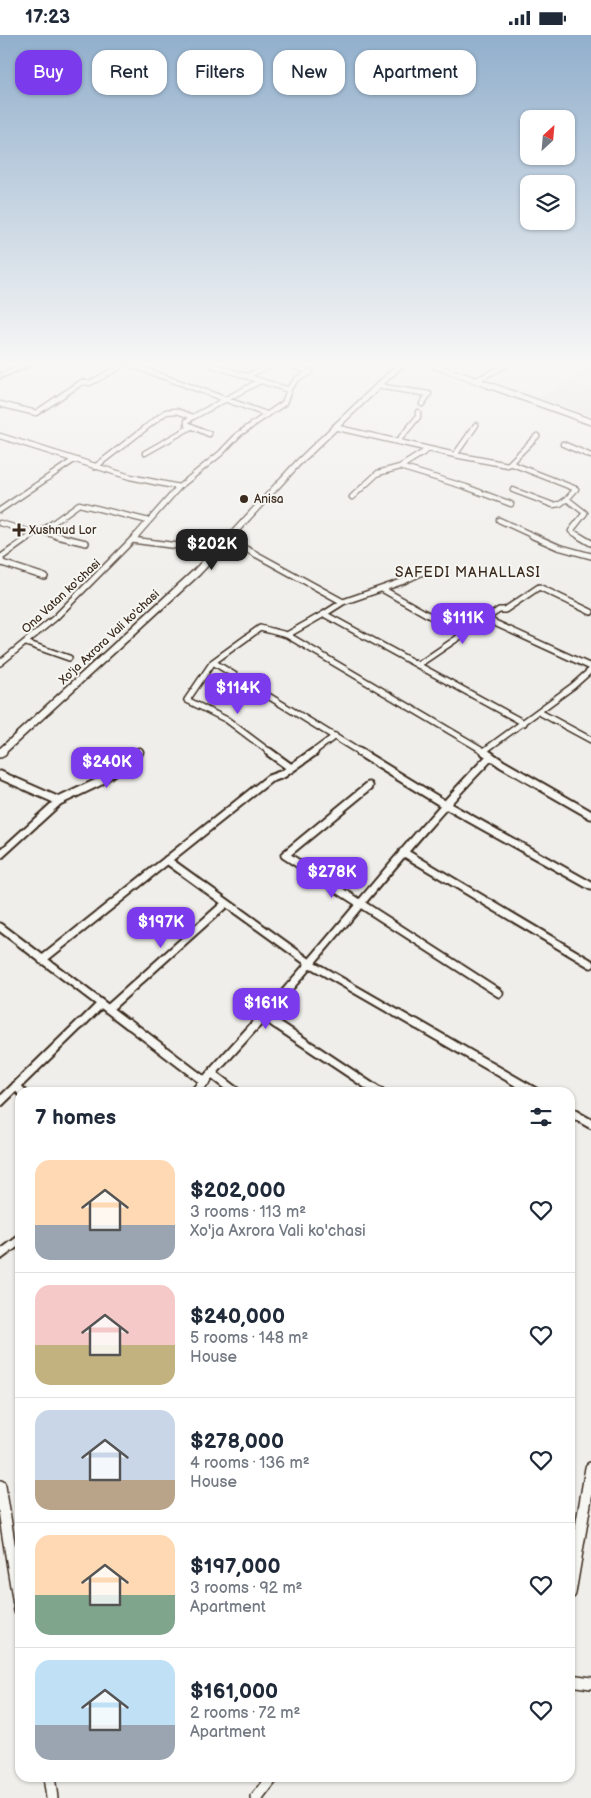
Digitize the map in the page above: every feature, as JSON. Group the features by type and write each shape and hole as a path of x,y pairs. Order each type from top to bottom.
{"street":[{"path":"35,447 130,477 180,487"},
{"path":"95,467 120,447"},
{"path":"145,453 155,447"},
{"name":"Ona Vatan ko'chasi","path":"0,663 55,618 132,540 180,487 227,447"},
{"name":"Xo'ja Axrora Vali ko'chasi","path":"0,753 178,590 315,447"},
{"path":"422,447 508,465 526,447"},
{"path":"455,455 460,447"},
{"path":"571,447 591,456"},
{"path":"352,497 370,477 378,472 400,467 429,449"},
{"path":"0,510 74,460"},
{"path":"510,463 575,487 576,490 560,504 553,505 514,490"},
{"path":"400,467 466,487 510,504"},
{"path":"567,499 585,513 572,532 591,543"},
{"path":"45,577 2,563 0,558 76,504 149,521"},
{"path":"499,519 558,547 591,556"},
{"path":"0,523 86,543"},
{"path":"132,540 216,551"},
{"path":"226,541 248,550 343,602"},
{"path":"585,554 591,549"},
{"path":"287,635 343,602 424,572"},
{"path":"418,665 499,610 506,610 539,587 591,612"},
{"path":"382,589 462,634"},
{"path":"324,614 524,723"},
{"path":"484,751 540,711 591,668 486,619"},
{"path":"291,768 253,737 227,720 187,699 213,663 260,628 287,635 484,751 490,757 591,815"},
{"path":"26,643 70,658"},
{"path":"0,653 10,656"},
{"path":"213,663 444,804 591,886"},
{"path":"540,711 591,740"},
{"path":"42,960 269,779 291,768 335,736"},
{"path":"0,855 59,801 99,782 140,751"},
{"path":"200,1087 311,964 444,804 490,757"},
{"path":"0,775 59,801"},
{"path":"370,786 285,855 499,993"},
{"path":"403,852 591,964"},
{"path":"167,860 311,964 526,1087"},
{"path":"108,1009 226,903"},
{"path":"0,927 205,1082"},
{"path":"0,1102 101,1004"},
{"path":"264,1016 371,1087"},
{"path":"212,1074 229,1087"},
{"path":"575,1115 591,1124"},
{"path":"0,1255 15,1244"},
{"path":"575,1563 591,1467"},
{"path":"0,1486 15,1580"},
{"path":"575,1681 591,1683"},
{"path":"50,1782 52,1798"},
{"path":"257,1798 269,1782"}],"place":[{"name":"Anisa","path":"244,499"},
{"name":"Xushnud Lor","path":"19,530"}],"district":[{"name":"SAFEDI MAHALLASI","path":"468,572"}]}
